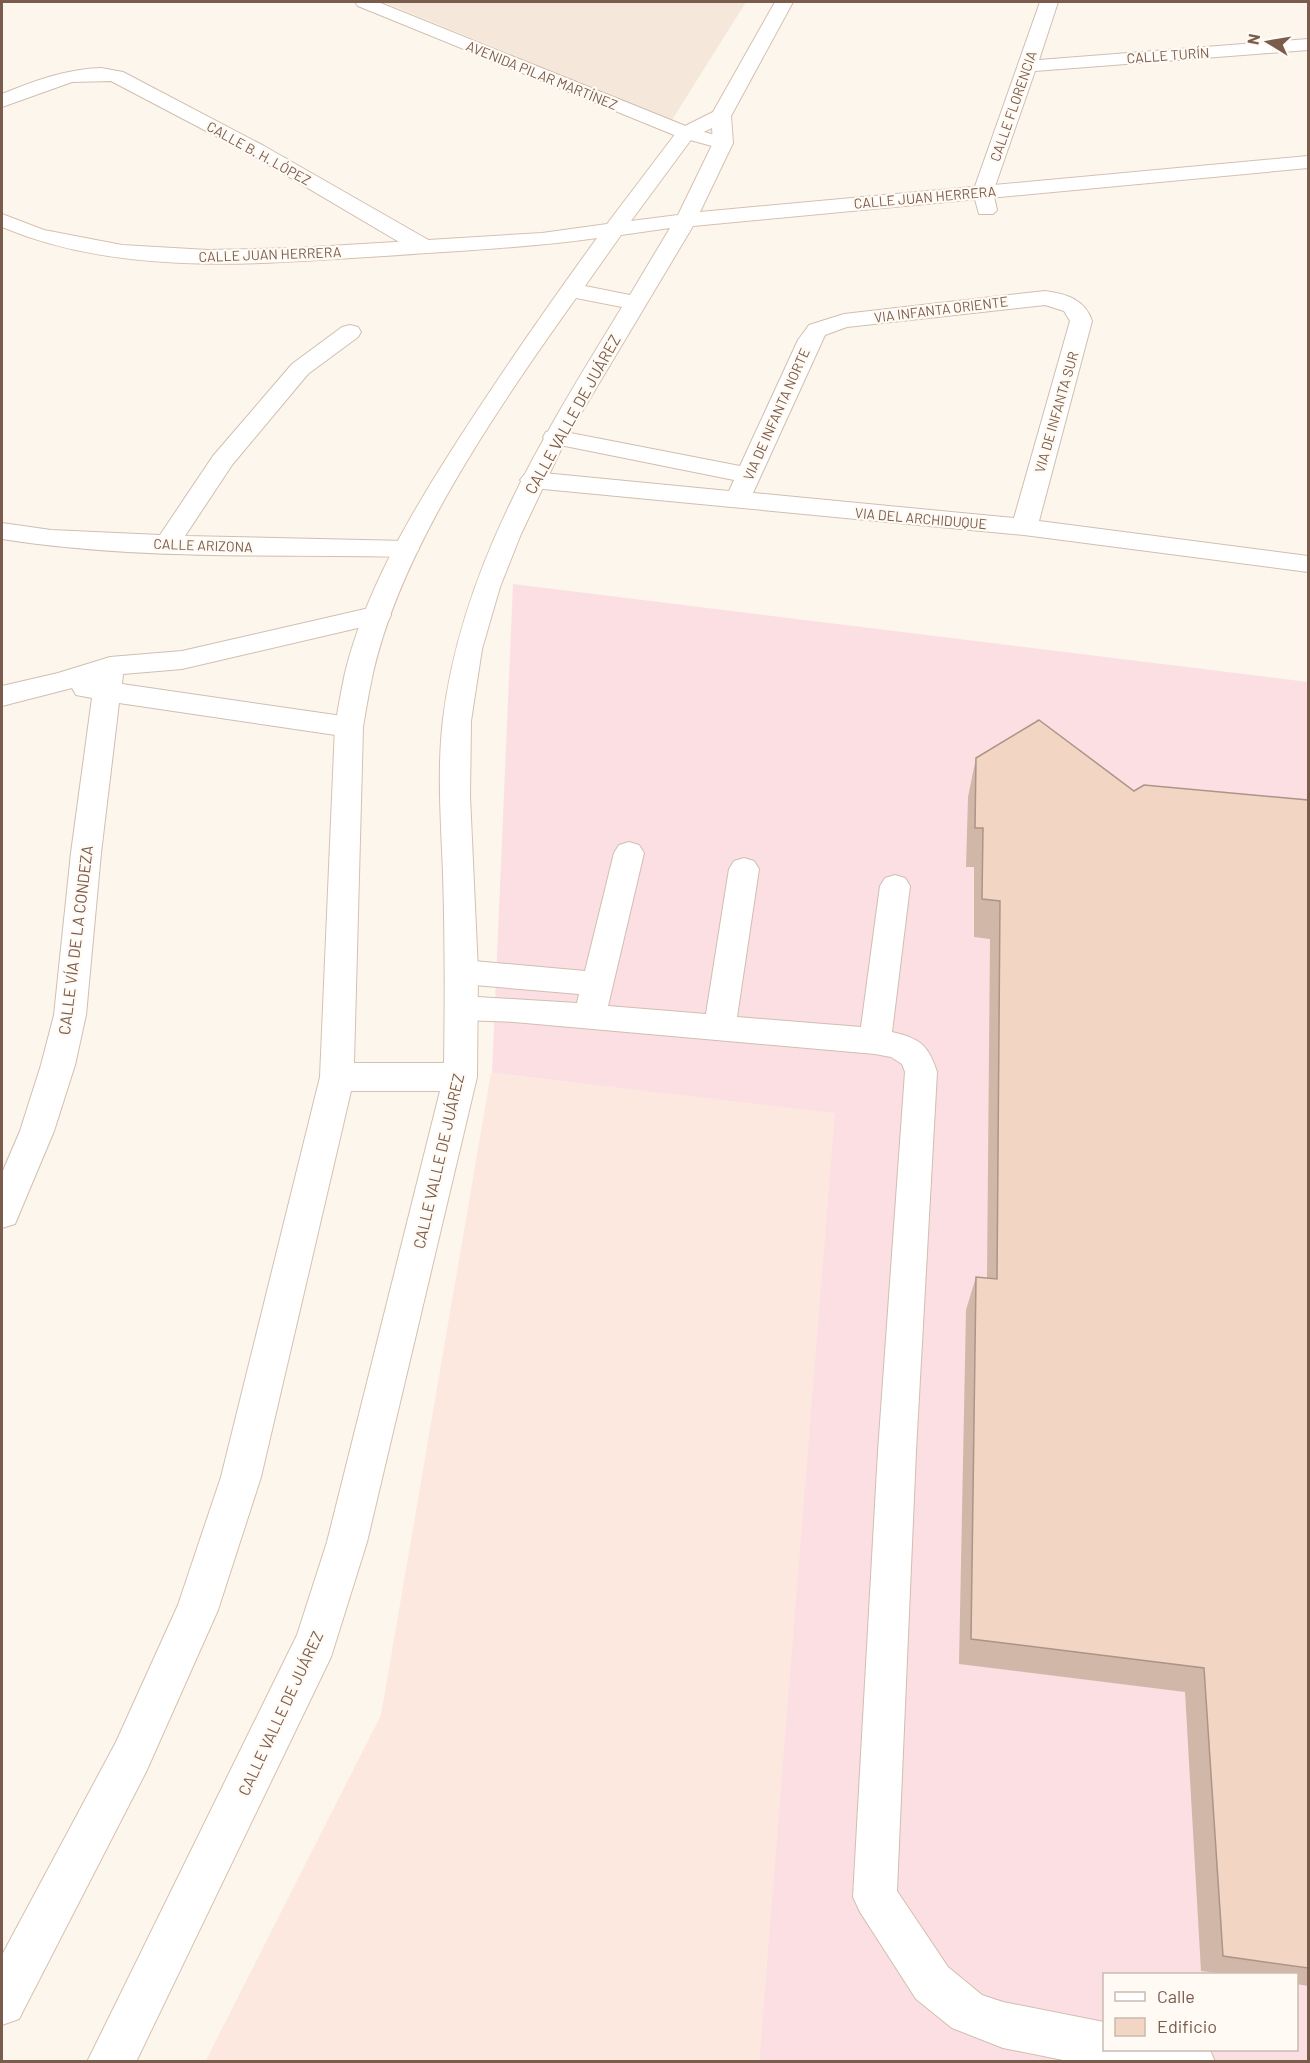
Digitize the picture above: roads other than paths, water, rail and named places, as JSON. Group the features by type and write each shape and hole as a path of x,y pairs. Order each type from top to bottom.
{"street":[{"path":"723,143 721,116 784,2"},
{"name":"CALLE FLORENCIA","path":"985,201 1049,2"},
{"name":"CALLE TURÍN","path":"1028,66 1308,45"},
{"name":"CALLE B. H. LÓPEZ","path":"2,101 58,80 89,73 104,73 126,80 424,247"},
{"path":"2,2002 131,1757 197,1610 240,1476 337,1077 349,728 359,672 378,615 406,549 450,471 519,362 607,238 686,133 721,116"},
{"name":"CALLE VALLE DE JUÁREZ","path":"111,2061 316,1642 346,1542 460,1077 462,972 455,796 457,721 468,649 487,587 533,480 555,437 636,303 685,234 723,143"},
{"name":"CALLE JUAN HERRERA","path":"2,220 38,235 122,252 159,256 297,255 542,239 685,234 1308,162"},
{"name":"CALLE JUAN HERRERA","path":"741,236 985,201 1308,182"},
{"path":"570,290 636,303"},
{"name":"VIA INFANTA ORIENTE","path":"817,330 844,321 1035,298 1066,302"},
{"name":"VIA DE INFANTA SUR","path":"1024,527 1081,321 1079,312 1066,302"},
{"name":"VIA DE INFANTA NORTE","path":"737,500 804,350 817,330"},
{"path":"167,544 222,460 300,369 350,332"},
{"path":"555,437 748,475"},
{"name":"VIA DEL ARCHIDUQUE","path":"533,480 1024,527 1308,564"},
{"name":"CALLE ARIZONA","path":"2,531 51,538 167,544 406,549"},
{"path":"2,696 25,688 61,682 109,680 182,660 378,615"},
{"path":"109,680 349,728"},
{"name":"CALLE VÍA DE LA CONDEZA","path":"2,1213 37,1131 70,1015 86,853 109,680"},
{"path":"337,1077 460,1077"}],"lane":[{"name":"AVENIDA PILAR MARTÍNEZ","path":"364,2 686,133 723,143"},
{"path":"589,1018 629,854"},
{"path":"719,1029 744,869"},
{"path":"875,1041 895,886"},
{"path":"462,972 599,984"},
{"path":"462,1008 514,1010 875,1041 899,1046 916,1056 921,1072 897,1439 875,1897 932,1983 968,2012 1003,2025 1103,2045"},
{"path":"1140,2051 1192,2061"}]}
